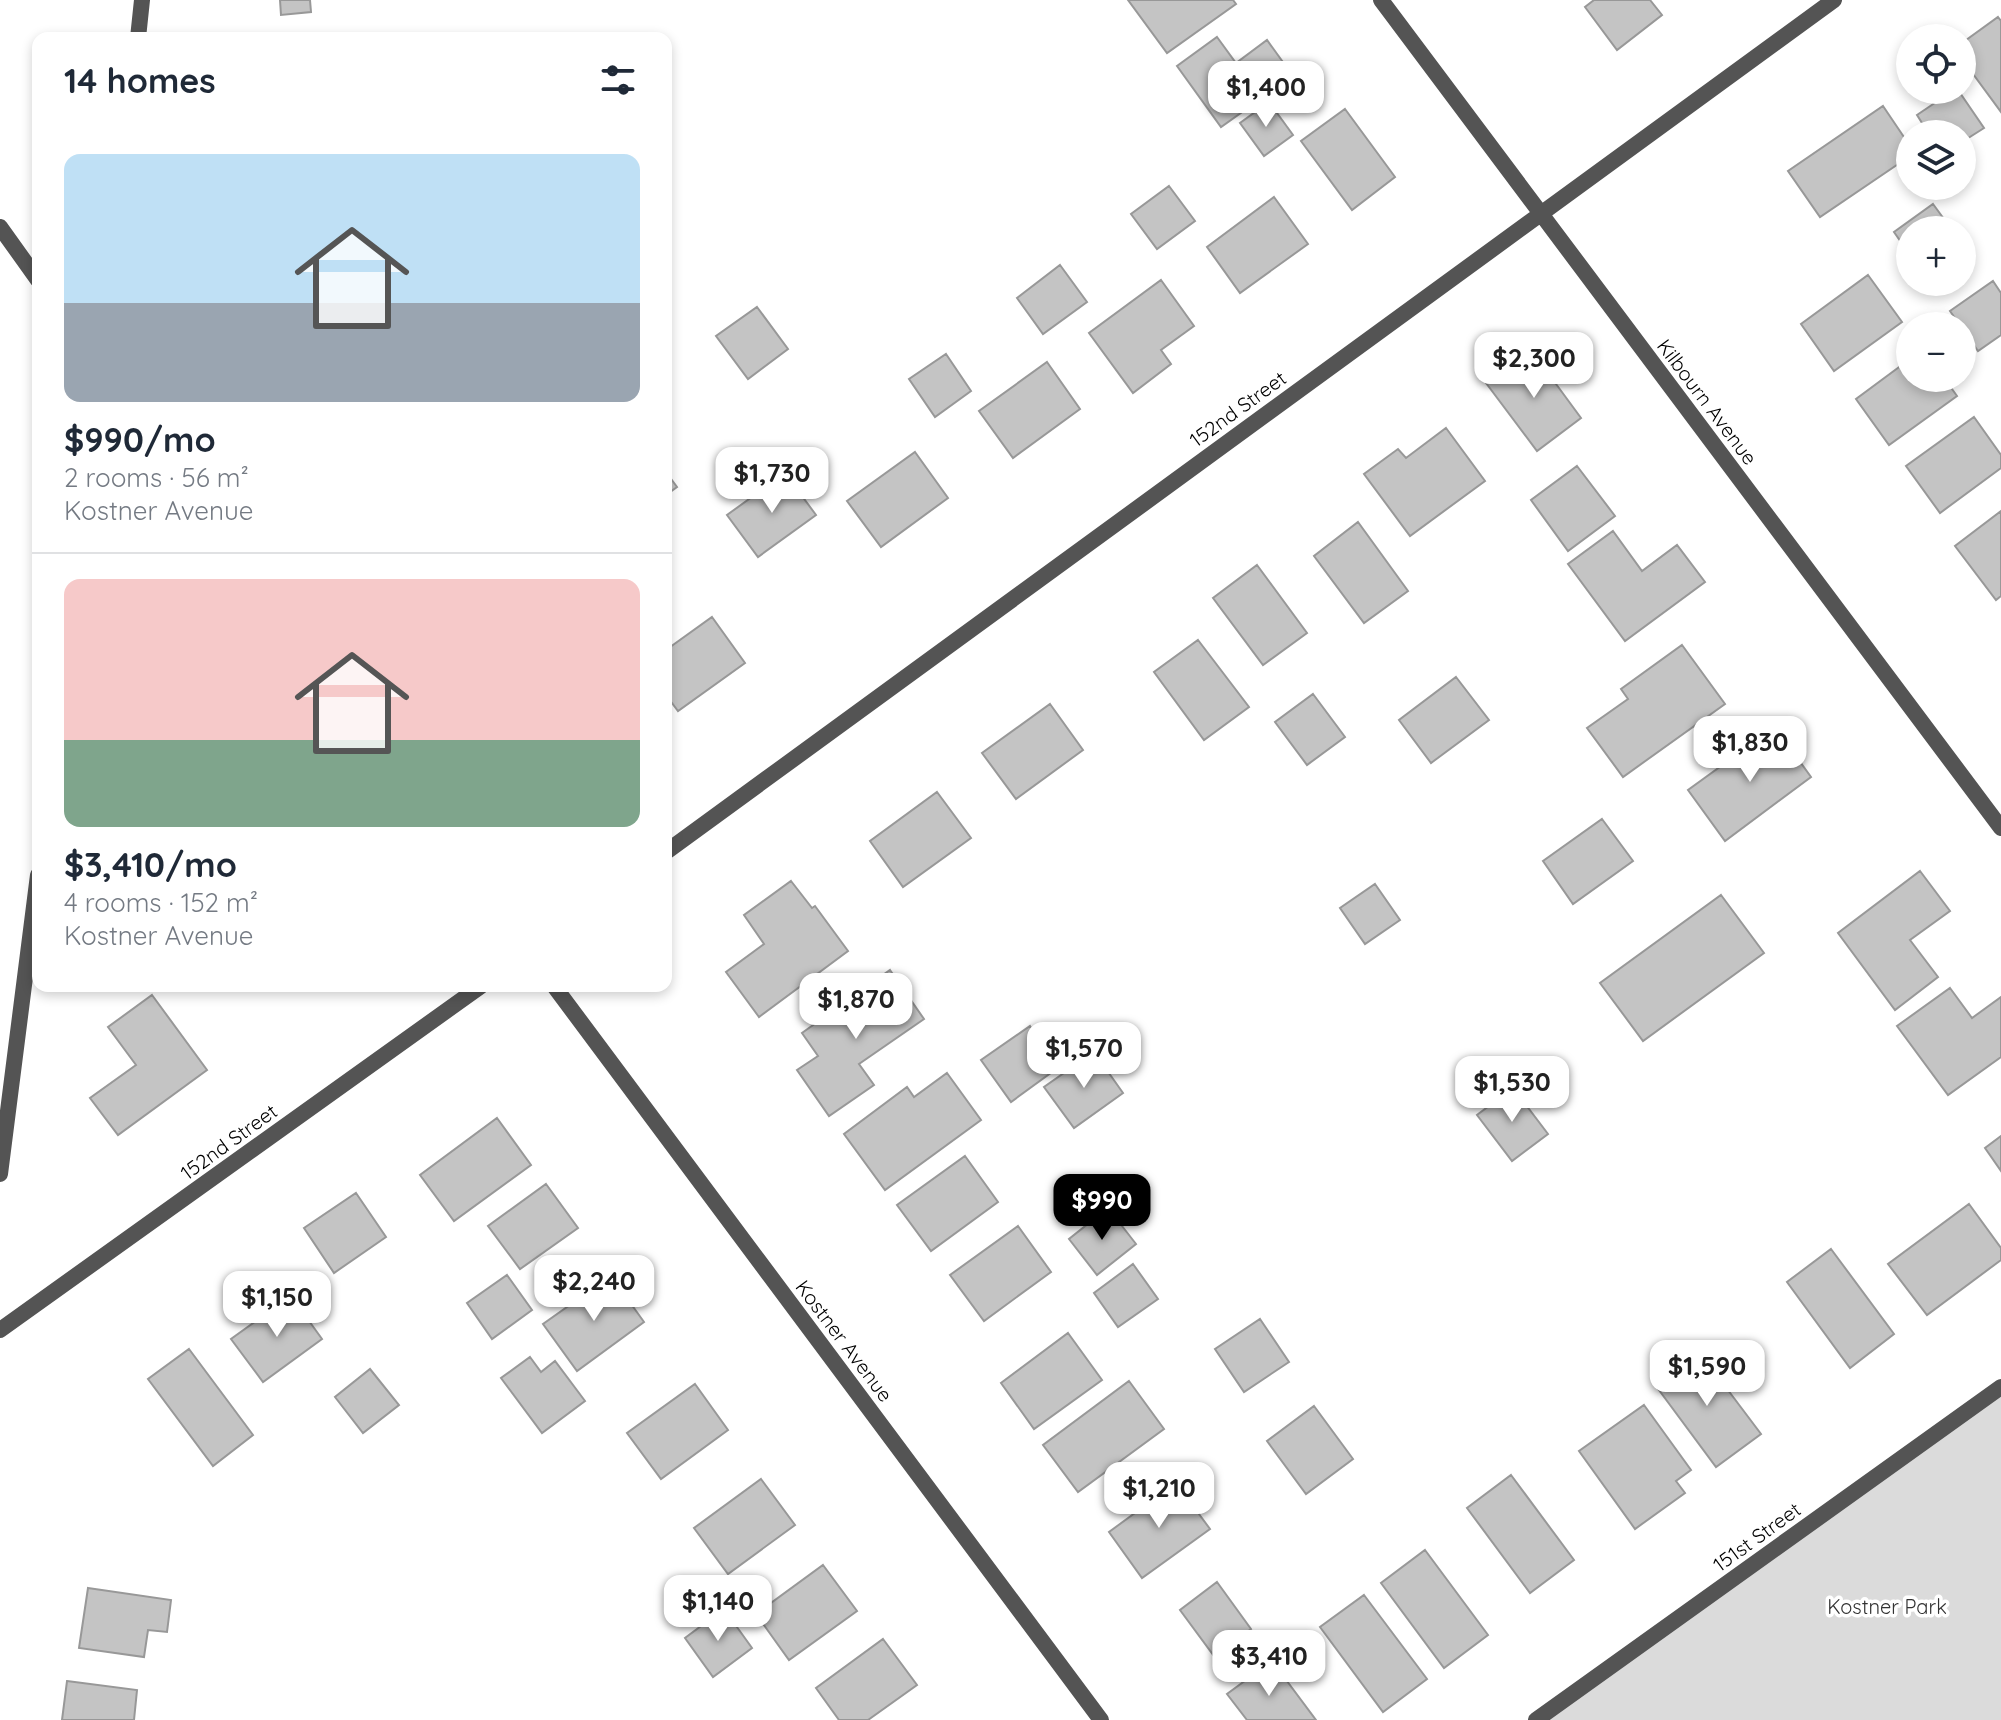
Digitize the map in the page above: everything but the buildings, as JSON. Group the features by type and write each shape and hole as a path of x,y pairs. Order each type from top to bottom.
{"street":[{"path":"139,32 142,0"},
{"name":"Kilbourn Avenue","path":"1381,0 2001,828"},
{"name":"152nd Street","path":"672,848 1834,0"},
{"path":"0,227 32,272"},
{"path":"0,1174 32,922"},
{"name":"152nd Street","path":"0,1330 473,992"},
{"name":"Kostner Avenue","path":"558,992 1101,1720"},
{"name":"151st Street","path":"1536,1720 2001,1387"}],"green space":[{"name":"Kostner Park","path":"2001,1387 2001,1720 1536,1720"}]}
